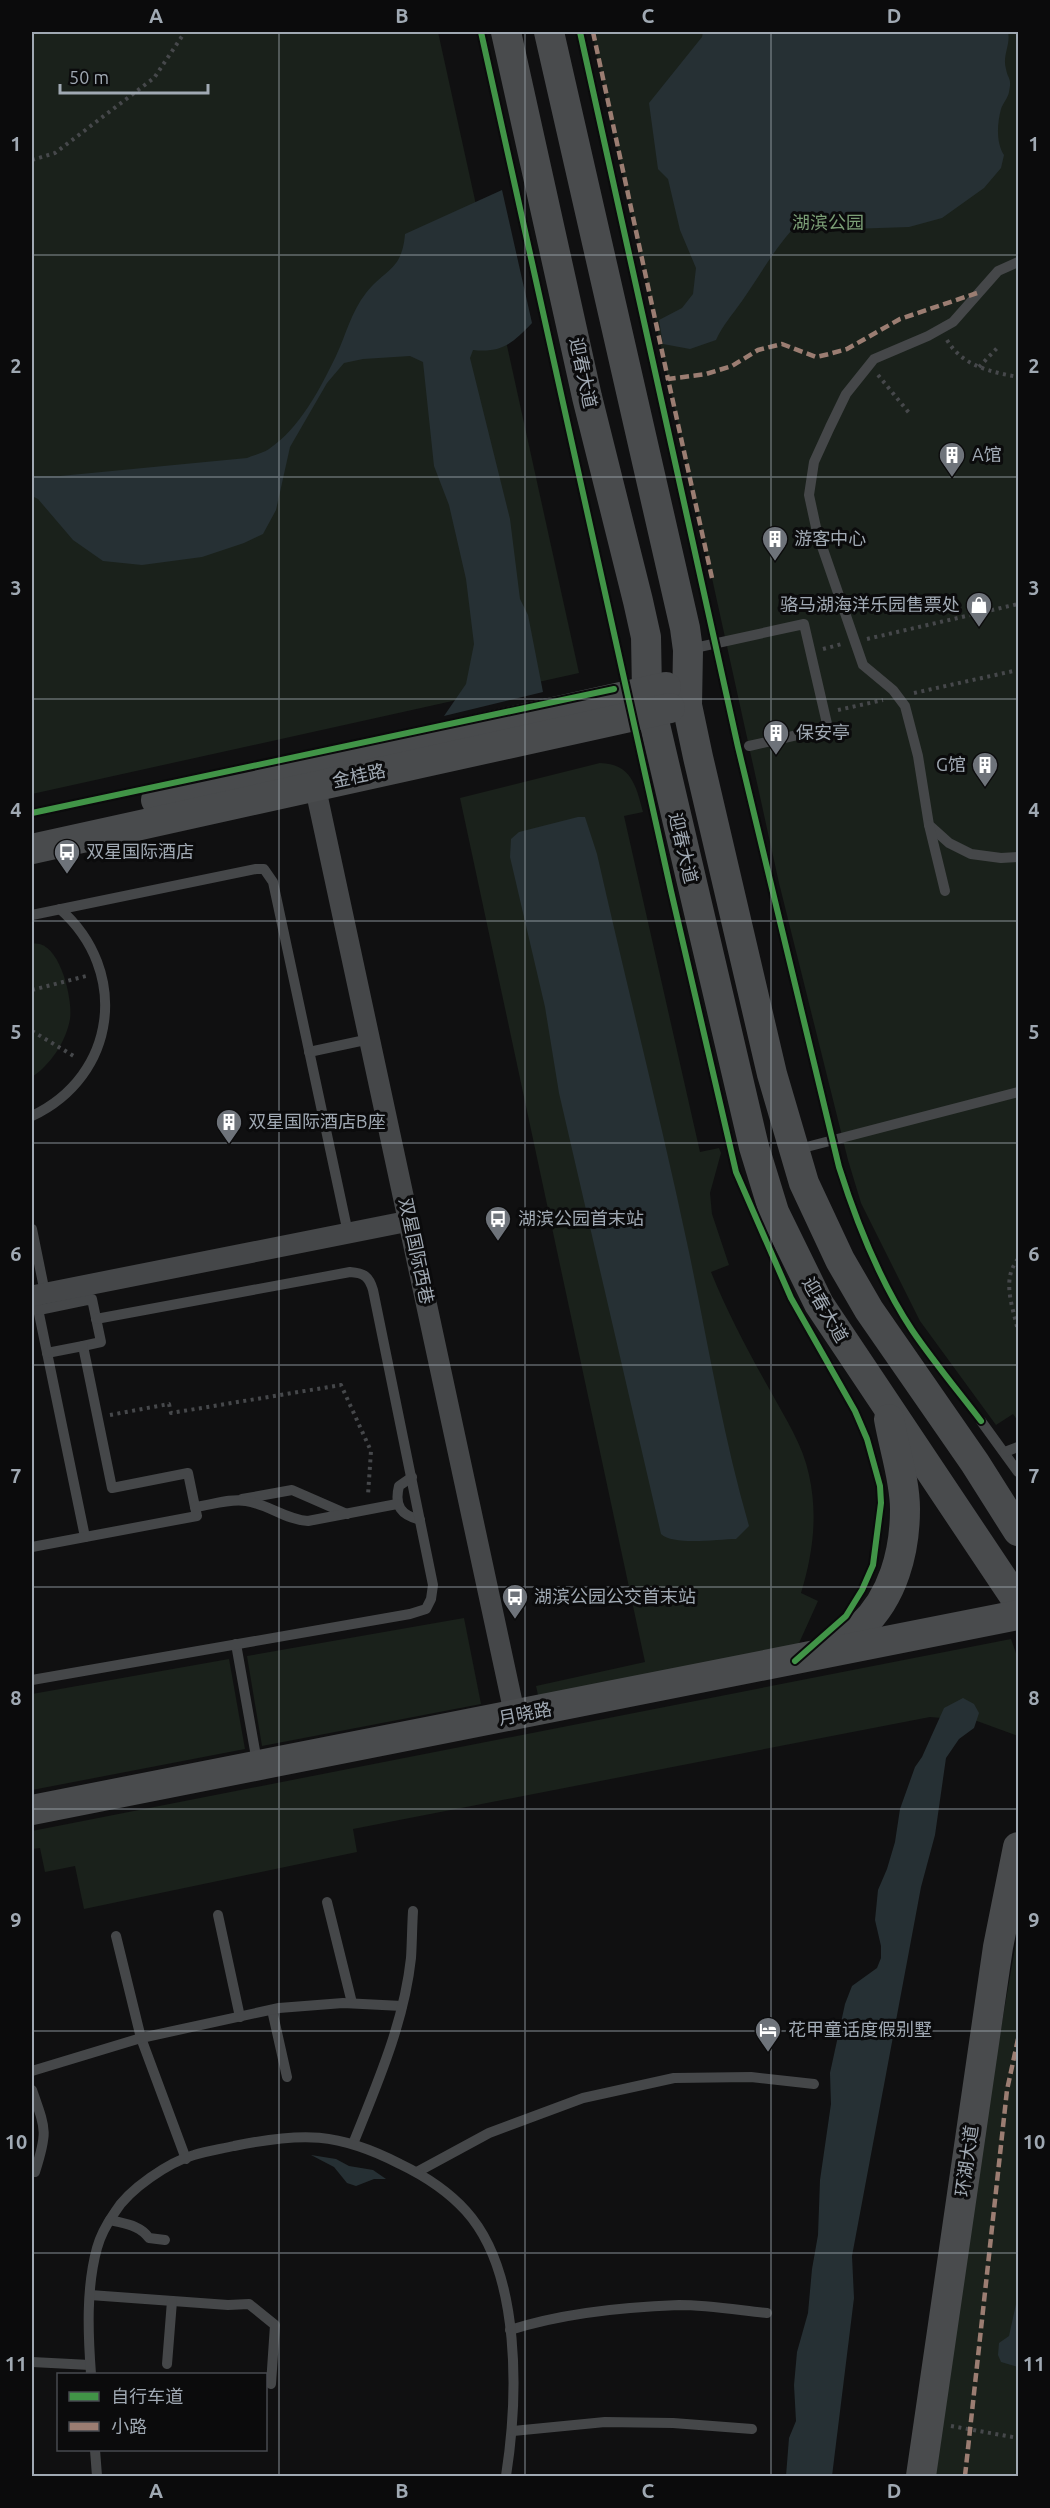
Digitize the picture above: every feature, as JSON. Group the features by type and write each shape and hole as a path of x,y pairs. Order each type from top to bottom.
{"main road":[{"name":"迎春大道","path":"506,32 588,397 646,637 649,702 754,1147 774,1212 819,1304 1018,1602"},
{"name":"迎春大道","path":"549,32 671,561 688,650 687,694 772,1074 804,1183 840,1260 869,1310 975,1463 1018,1531"},
{"name":"金桂路","path":"32,828 687,694"},
{"name":"金桂路","path":"32,849 315,786 649,702"},
{"path":"822,1653 860,1628 879,1606 896,1573 903,1538 905,1508 887,1407"},
{"name":"月晓路","path":"32,1809 795,1661 822,1653 1018,1615"},
{"name":"环湖大道","path":"921,2476 1011,1921 1018,1847"}],"street":[{"name":"双星国际西巷","path":"315,786 515,1716"},
{"path":"38,1298 409,1221"}],"lane":[{"path":"945,891 905,706 898,696 863,665 817,532 809,495 814,462 846,394 874,359 952,322 998,271 1018,262"},
{"path":"688,650 804,624 828,728 749,746"},
{"path":"929,825 949,843 971,854 1001,858 1018,857"},
{"path":"32,915 264,869 273,882 348,1233"},
{"path":"32,1116 59,1100 74,1087 89,1065 103,1034 105,994 101,972 87,939 60,909"},
{"path":"309,1052 370,1040"},
{"path":"794,1150 1018,1092"},
{"path":"32,1229 38,1298 47,1353 85,1537"},
{"path":"32,1680 410,1614 426,1609 431,1599 433,1585 373,1290 370,1280 362,1273 350,1272 96,1319"},
{"path":"38,1298 92,1299 101,1342 47,1353"},
{"path":"32,1547 197,1516 188,1473 112,1488 83,1346"},
{"path":"981,1421 1018,1472"},
{"path":"1005,1452 1018,1447"},
{"path":"412,1477 399,1486 397,1504 407,1517 420,1520"},
{"path":"195,1507 292,1490 347,1514"},
{"path":"235,1500 248,1501 298,1521 397,1504"},
{"path":"236,1644 258,1766"},
{"path":"327,1902 352,2003"},
{"path":"353,2144 379,2078 402,2006 411,1958 412,1911"},
{"path":"218,1915 240,2017"},
{"path":"116,1936 141,2038 186,2159"},
{"path":"32,2071 141,2038 272,2010 352,2003 402,2006"},
{"path":"272,2010 287,2077"},
{"path":"417,2172 489,2133 583,2098 674,2078 751,2077 814,2084"},
{"path":"32,2090 45,2129 44,2144 35,2172"},
{"path":"32,2362 90,2370 90,2295 97,2247 116,2210 148,2179 192,2155 255,2142 291,2136 316,2136 353,2144 371,2149 417,2172 444,2190 467,2212 483,2238 500,2275 510,2330 514,2385 513,2431 506,2476"},
{"path":"110,2220 135,2226 144,2231 149,2238 165,2240"},
{"path":"90,2295 249,2304 275,2325 271,2384"},
{"path":"167,2364 172,2301"},
{"path":"510,2330 529,2324 618,2309 681,2305 766,2313"},
{"path":"513,2431 605,2422 674,2423 752,2429"},
{"path":"95,2451 97,2476"}],"path":[{"path":"32,160 55,153 154,78 184,32"},
{"path":"940,329 952,349 965,361 996,373 1018,377"},
{"path":"980,367 999,346"},
{"path":"870,364 910,414"},
{"path":"811,652 1018,604"},
{"path":"825,712 1018,670"},
{"path":"32,990 101,972"},
{"path":"32,1031 89,1065"},
{"path":"1018,1259 1008,1282 1018,1331"},
{"path":"97,1417 169,1404 171,1413 341,1386 371,1451 368,1510"},
{"path":"929,2422 1018,2438"}],"green space":[{"path":"32,32 438,32 579,673 32,794"},
{"name":"湖滨公园","path":"592,32 1018,32 1018,1421 1013,1414 996,1425 920,1321 861,1203 848,1160 779,883"},
{"path":"600,763 619,767 625,772 638,793 643,812 624,816 700,1152 719,1148 721,1153 710,1193 712,1214 729,1265 711,1272 739,1333 793,1432 806,1464 812,1490 814,1520 809,1564 801,1593 818,1601 795,1652 538,1695 536,1686 645,1662 460,798"},
{"path":"32,944 42,945 50,950 57,960 69,998 70,1019 61,1044 51,1059 32,1077"},
{"path":"464,1618 481,1704 262,1746 247,1656"},
{"path":"1011,1639 1018,1659 1018,1736 977,1721 930,1717 353,1829 357,1852 84,1909 75,1866 45,1872 40,1848 32,1849 32,1831"},
{"path":"229,1659 245,1749 32,1790 32,1694"},
{"path":"1018,1931 1018,2476 931,2476 980,2148"}],"shaded area":[{"path":"703,32 837,32 844,34 1008,32 1005,64 1010,87 1001,109 998,127 998,139 1004,155 1001,168 984,188 942,218 909,227 791,231 716,340 690,349 663,344 659,320 682,308 693,294 696,268 680,230 668,179 658,169 649,103 702,37"},
{"path":"502,190 532,323 506,345 492,350 473,350 470,358 510,519 520,599 528,615 543,692 444,716 466,684 474,644 466,579 449,505 434,466 423,362 410,356 363,359 344,363 327,383 290,447 276,510 263,534 244,543 202,557 142,565 103,561 73,540 38,499 32,496 32,476 60,476 247,458 269,449 290,430 308,407 330,369 361,300 396,263 405,234"},
{"path":"585,817 597,854 678,1202 724,1424 749,1526 736,1539 686,1541 667,1538 661,1534 559,1093 545,1007 510,857 511,839 519,832"},
{"path":"963,1698 974,1704 979,1713 974,1728 959,1739 946,1758 935,1835 921,1887 852,2256 854,2298 832,2476 786,2476 789,2438 796,2421 794,2385 797,2352 808,2313 818,2235 820,2180 831,2104 830,2073 845,2004 852,1986 877,1968 881,1958 881,1946 875,1920 878,1890 887,1869 895,1842 900,1809 915,1767 922,1757 944,1708"},
{"path":"311,2155 336,2159 349,2166 373,2170 386,2179 374,2179 356,2186 347,2183 334,2167"},
{"path":"1018,2295 1018,2367 1001,2362 998,2355 999,2343 1009,2336"}],"marked path":[{"path":"593,32 668,379"},
{"path":"712,578 668,379 706,374 732,366 758,350 782,344 816,357 847,349 900,319 977,293"},
{"path":"965,2476 1007,2090 1018,2039"}],"cycle path":[{"path":"481,32 671,891 736,1172 791,1298 855,1411 867,1439 880,1486 881,1503 873,1565 862,1590 846,1616 795,1661"},
{"path":"580,32 738,747 839,1167 861,1230 900,1311 920,1342 981,1421"},
{"path":"32,813 614,689"}],"place":[{"name":"A馆","path":"952,478"},
{"name":"游客中心","path":"775,562"},
{"name":"骆马湖海洋乐园售票处","path":"979,628"},
{"name":"保安亭","path":"776,756"},
{"name":"G馆","path":"985,788"},
{"name":"双星国际酒店","path":"67,875"},
{"name":"双星国际酒店B座","path":"229,1145"},
{"name":"湖滨公园首末站","path":"498,1242"},
{"name":"湖滨公园公交首末站","path":"515,1620"},
{"name":"花甲童话度假别墅","path":"768,2053"}]}
